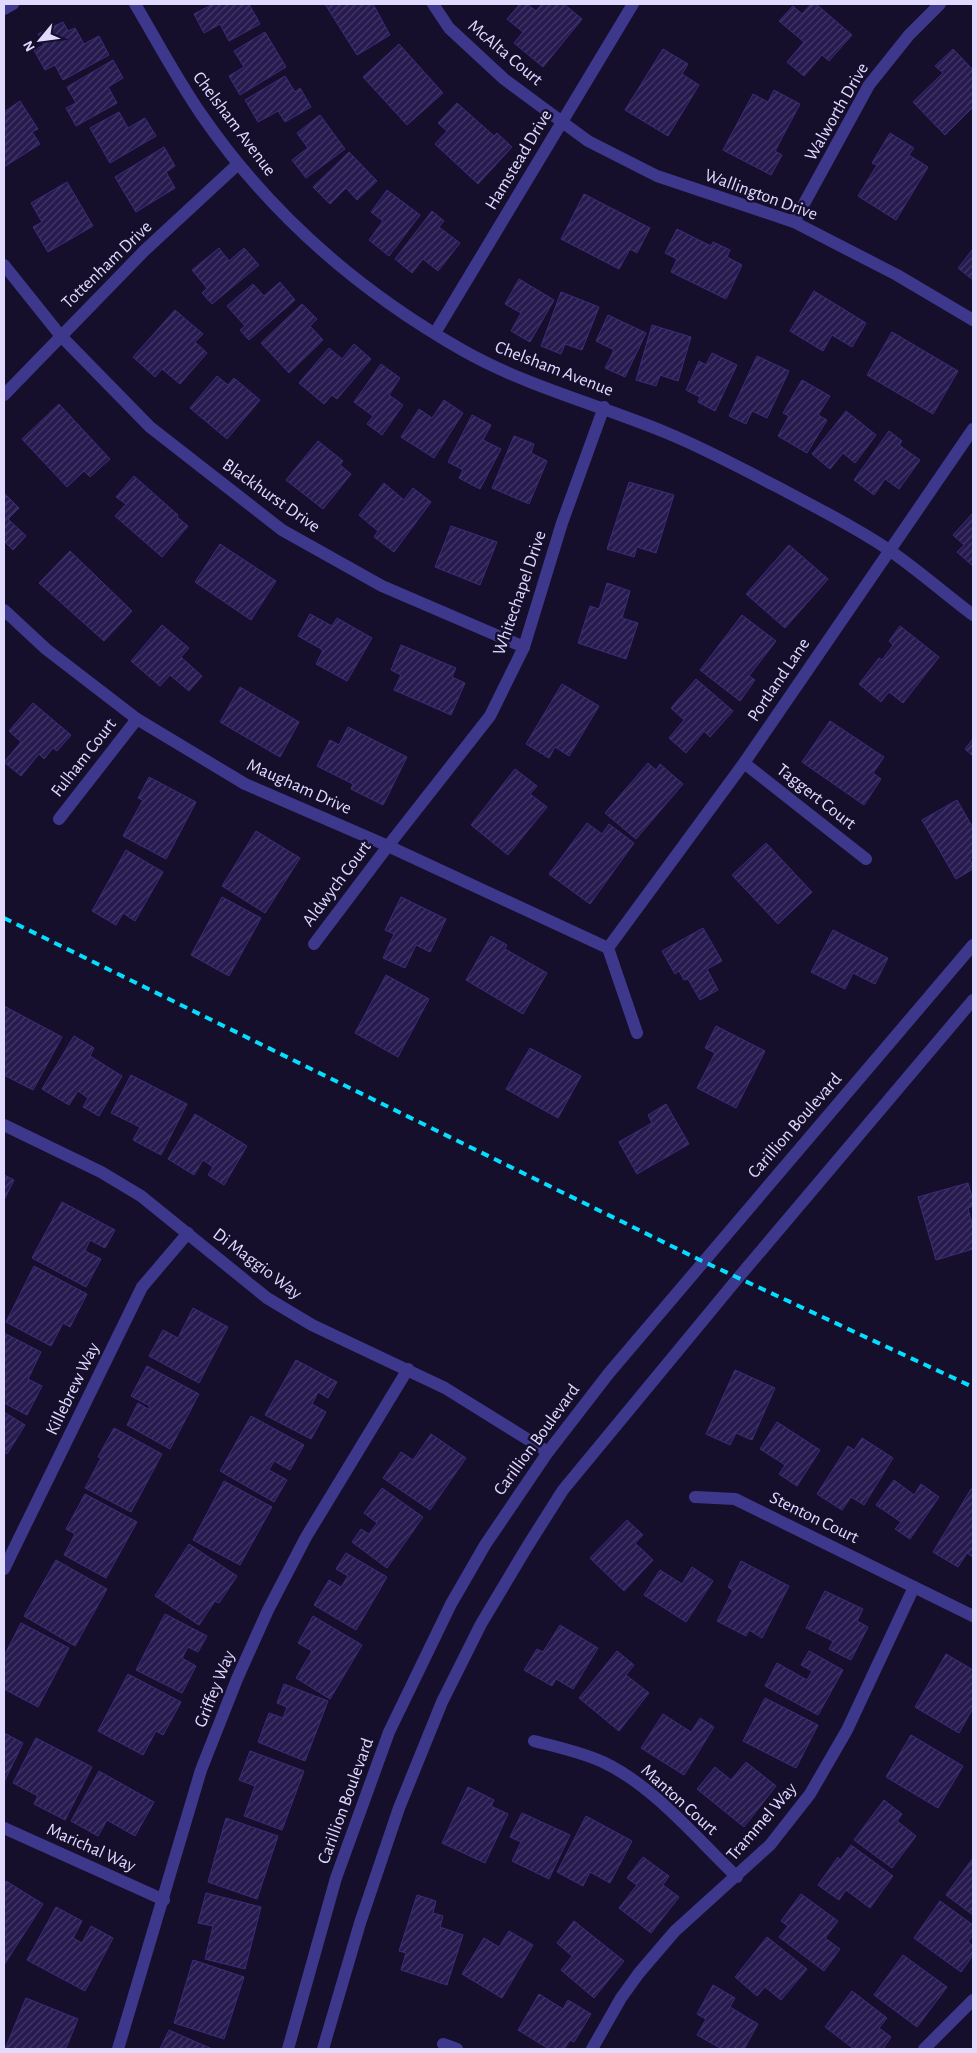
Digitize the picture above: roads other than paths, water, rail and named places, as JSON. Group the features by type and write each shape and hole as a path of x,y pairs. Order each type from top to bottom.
{"street":[{"path":"4,9 13,4"},
{"name":"Chelsham Avenue","path":"135,4 184,87 238,164 297,228 345,272 380,298 435,333 513,376 604,407 734,464 828,514 889,550 973,615"},
{"name":"McAlta Court","path":"433,4 449,28 504,79 563,120"},
{"name":"Hamstead Drive","path":"435,333 633,4"},
{"name":"Walworth Drive","path":"794,222 869,85 908,35 940,4"},
{"name":"Wallington Drive","path":"563,120 588,141 657,176 794,222 897,275 973,320"},
{"name":"Tottenham Drive","path":"4,395 60,335 144,252 238,164"},
{"name":"Blackhurst Drive","path":"4,264 60,335 150,427 282,530 382,586 524,647"},
{"name":"Whitechapel Drive","path":"388,846 490,716 524,647 562,523 604,407"},
{"name":"Portland Lane","path":"608,948 744,763 973,429"},
{"name":"Maugham Drive","path":"4,610 46,649 137,719 245,784 388,846 608,948"},
{"name":"Fulham Court","path":"59,819 137,719"},
{"name":"Taggert Court","path":"744,763 866,859"},
{"name":"Aldwych Court","path":"314,944 388,846"},
{"name":"Carillion Boulevard","path":"288,2049 336,1878 389,1732 451,1604 485,1545 548,1452 609,1373 702,1261 973,944"},
{"path":"608,948 637,1033"},
{"path":"323,2049 360,1923 399,1808 435,1720 481,1624 527,1547 563,1490 738,1278 973,1000"},
{"name":"Di Maggio Way","path":"4,1125 101,1172 141,1196 267,1298 312,1324 445,1388 548,1452"},
{"name":"Killebrew Way","path":"4,1570 142,1287 188,1233"},
{"name":"Griffey Way","path":"118,2049 202,1770 237,1679 268,1610 306,1536 408,1369"},
{"name":"Stenton Court","path":"695,1497 735,1499 973,1616"},
{"name":"Trammel Way","path":"592,2049 621,1998 639,1973 675,1931 737,1877 791,1820 827,1767 914,1587"},
{"name":"Manton Court","path":"534,1741 582,1754 626,1775 652,1795 737,1877"},
{"name":"Marichal Way","path":"4,1828 164,1900"},
{"path":"924,2049 973,2000"},
{"path":"443,2044 458,2049"}],"railway":[{"path":"4,918 702,1261 973,1387"}]}
